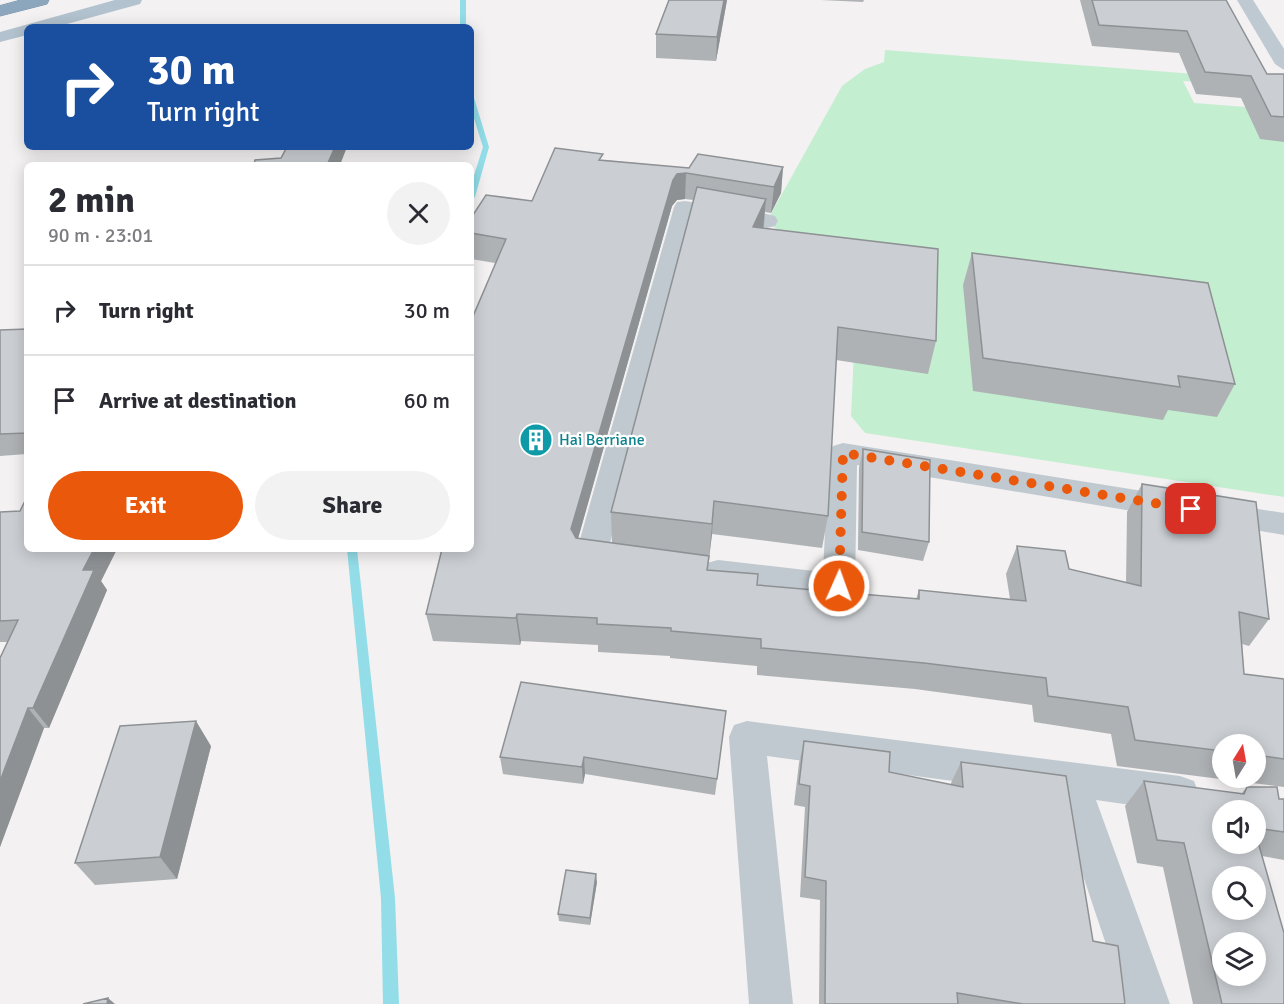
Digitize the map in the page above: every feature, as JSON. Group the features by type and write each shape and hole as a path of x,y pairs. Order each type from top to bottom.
{"highway":[{"path":"0,11 41,0"}],"main road":[{"path":"47,24 134,0"},
{"path":"1245,0 1284,64"},
{"path":"0,37 24,31"}],"street":[{"path":"638,563 591,557 684,207 767,221"},
{"path":"697,570 839,586 843,453 1284,525"},
{"path":"771,1004 747,736 1213,798"},
{"path":"1070,780 1148,1004"}],"green space":[{"path":"885,50 1221,76 1222,83 1183,81 1194,103 1284,110 1284,497 865,433 851,416 855,330 787,238 767,221 842,86 865,69 884,62"}],"building":[{"path":"669,0 724,0 717,37 656,34"},
{"path":"1092,0 1226,0 1267,74 1284,74 1284,117 1271,116 1251,76 1205,72 1187,31 1099,25"},
{"path":"555,148 603,154 599,160 689,168 698,154 783,167 774,187 686,173 677,174 673,180 571,529 576,538 709,556 707,570 758,574 757,585 919,599 919,590 1026,601 1017,546 1065,551 1069,569 1141,586 1142,484 1256,502 1269,619 1239,612 1244,674 1284,679 1284,759 1266,756 1266,734 1212,734 1212,750 1135,740 1128,707 1048,696 1046,678 924,663 761,648 761,639 671,631 671,628 597,624 597,618 517,614 516,618 426,614 441,552 474,552 474,314 506,239 474,234 474,213 486,195 532,201"},
{"path":"285,150 334,150 328,162 255,162 255,160 281,158"},
{"path":"697,187 766,199 753,227 938,249 936,341 838,327 828,516 714,501 712,524 611,512"},
{"path":"972,253 1208,283 1235,384 1178,376 1180,387 983,358"},
{"path":"24,329 24,433 0,434 0,330"},
{"path":"863,449 930,460 929,542 862,532"},
{"path":"24,503 24,552 92,552 83,570 94,570 33,708 28,708 0,781 0,658 18,620 0,621 0,512 20,511"},
{"path":"521,682 726,711 717,779 584,757 582,767 500,757"},
{"path":"196,721 160,857 75,863 120,726"},
{"path":"804,741 890,752 889,772 963,787 961,762 1066,776 1093,941 1118,946 1125,1004 1023,1004 957,993 958,1004 825,1004 826,881 805,877 810,786 799,784"},
{"path":"1144,781 1244,794 1247,788 1277,787 1279,799 1284,799 1284,832 1266,829 1266,800 1212,800 1212,854 1261,854 1265,866 1212,866 1212,920 1266,920 1266,870 1284,933 1284,1004 1222,1004 1218,986 1266,986 1266,932 1212,932 1212,962 1184,843 1157,840"},
{"path":"566,870 596,874 590,918 558,914"},
{"path":"108,998 107,1004 83,1004"}],"waterway":[{"path":"463,0 463,24"},
{"path":"474,108 486,147 474,187"},
{"path":"352,552 388,898 391,1004"}],"place":[{"name":"Hai Berriane","path":"536,440"}],"route":[{"path":"839,586 843,453 1191,509"}]}
